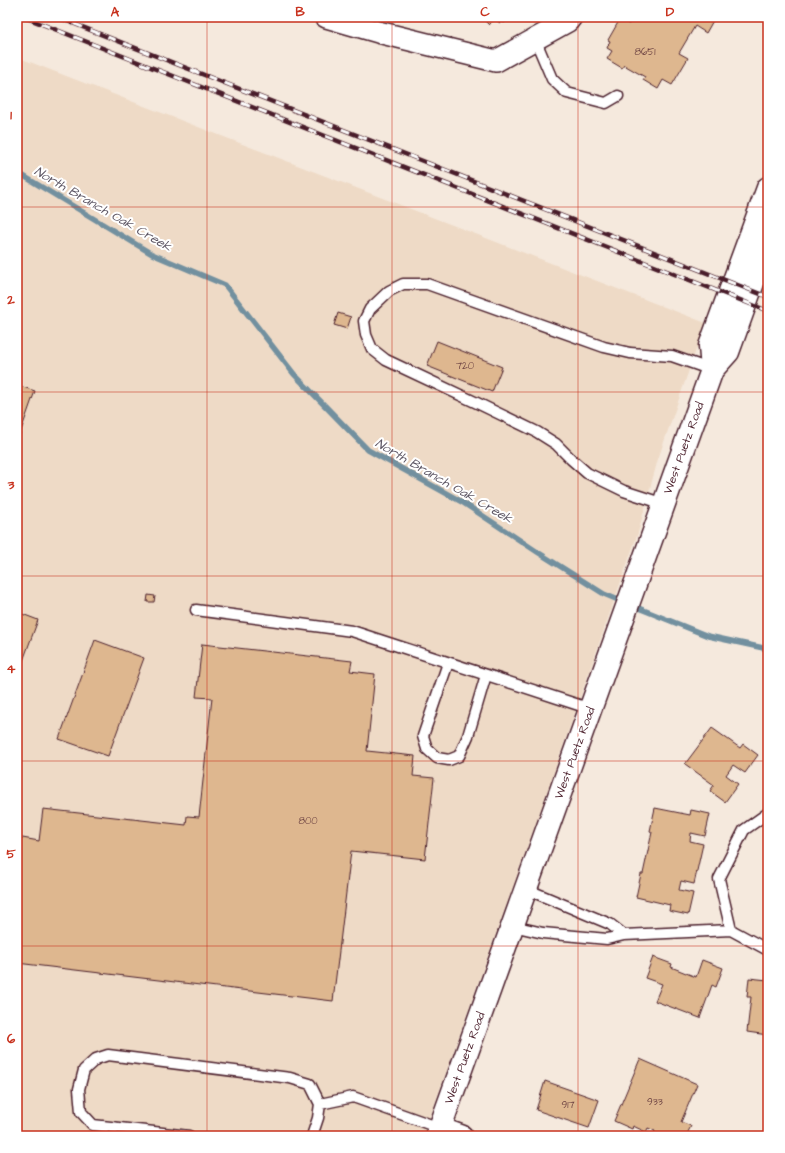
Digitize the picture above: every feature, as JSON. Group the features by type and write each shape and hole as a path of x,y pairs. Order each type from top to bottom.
{"street":[{"path":"326,17 378,32 496,61 568,21 571,17"},
{"name":"West Puetz Road","path":"712,370 710,346 768,188"},
{"name":"West Puetz Road","path":"438,1132 712,370 728,352 768,241"},
{"path":"438,1132 462,1136"}],"lane":[{"path":"535,39 552,79 567,93 606,103 618,96"},
{"path":"664,504 624,491 587,474 556,444 536,432 386,360 372,349 366,335 364,321 370,309 389,291 403,284 427,284 604,348 630,353 672,356 712,370"},
{"path":"196,610 352,631 590,709"},
{"path":"448,663 423,736 426,749 437,758 449,760 459,756 468,736 486,675"},
{"path":"731,930 719,879 744,830 768,813"},
{"path":"526,889 610,924 624,935"},
{"path":"513,926 543,933 607,939 624,935 731,930 768,950"},
{"path":"189,1136 93,1125 81,1112 79,1089 84,1070 96,1059 108,1054 290,1078 310,1084 320,1104 318,1118 312,1136"},
{"path":"320,1104 353,1097 438,1132"}],"shaded area":[{"path":"17,57 711,325 704,342 697,347 658,459 638,533 423,1136 17,1136"}],"building":[{"path":"481,17 510,17 504,23 502,21 500,23 495,19 489,25"},
{"path":"633,17 715,17 706,33 695,26 679,53 688,58 672,85 663,80 658,89 643,80 645,77 624,65 622,68 607,59 612,51 607,48 610,41 608,40 620,19 629,24"},
{"path":"338,313 351,317 347,329 334,325"},
{"path":"437,341 502,367 492,392 427,366"},
{"path":"17,385 35,391 17,442"},
{"path":"148,595 155,596 154,602 147,602"},
{"path":"17,612 38,620 17,677"},
{"path":"95,640 144,658 108,756 59,739"},
{"path":"202,644 352,661 350,671 375,674 367,751 415,756 413,776 434,778 425,859 351,851 333,1001 17,963 17,837 39,841 43,809 186,825 187,816 199,817 212,698 196,697"},
{"path":"712,728 740,748 743,744 758,755 745,773 733,765 726,775 738,784 725,802 710,791 714,785 685,764"},
{"path":"655,808 690,815 691,810 710,814 705,836 691,833 690,841 703,844 694,884 681,881 679,890 693,893 688,915 669,911 670,905 636,897 641,874 643,874 652,832 650,831"},
{"path":"653,957 672,964 671,967 696,977 702,960 723,968 716,987 712,985 700,1018 655,1001 662,984 645,978"},
{"path":"749,978 768,980 768,1035 747,1032 751,997 747,997"},
{"path":"640,1059 697,1084 681,1122 691,1126 686,1136 653,1136 655,1131 648,1128 646,1132 633,1126 632,1129 614,1121"},
{"path":"545,1081 599,1100 589,1128 536,1110"}],"waterway":[{"name":"North Branch Oak Creek","path":"17,172 152,254 225,285 294,374 368,450 462,502 604,594 623,602"},
{"name":"North Branch Oak Creek","path":"631,605 708,636 768,649"}],"railway":[{"path":"24,17 768,311"},
{"path":"57,17 768,297"}]}
